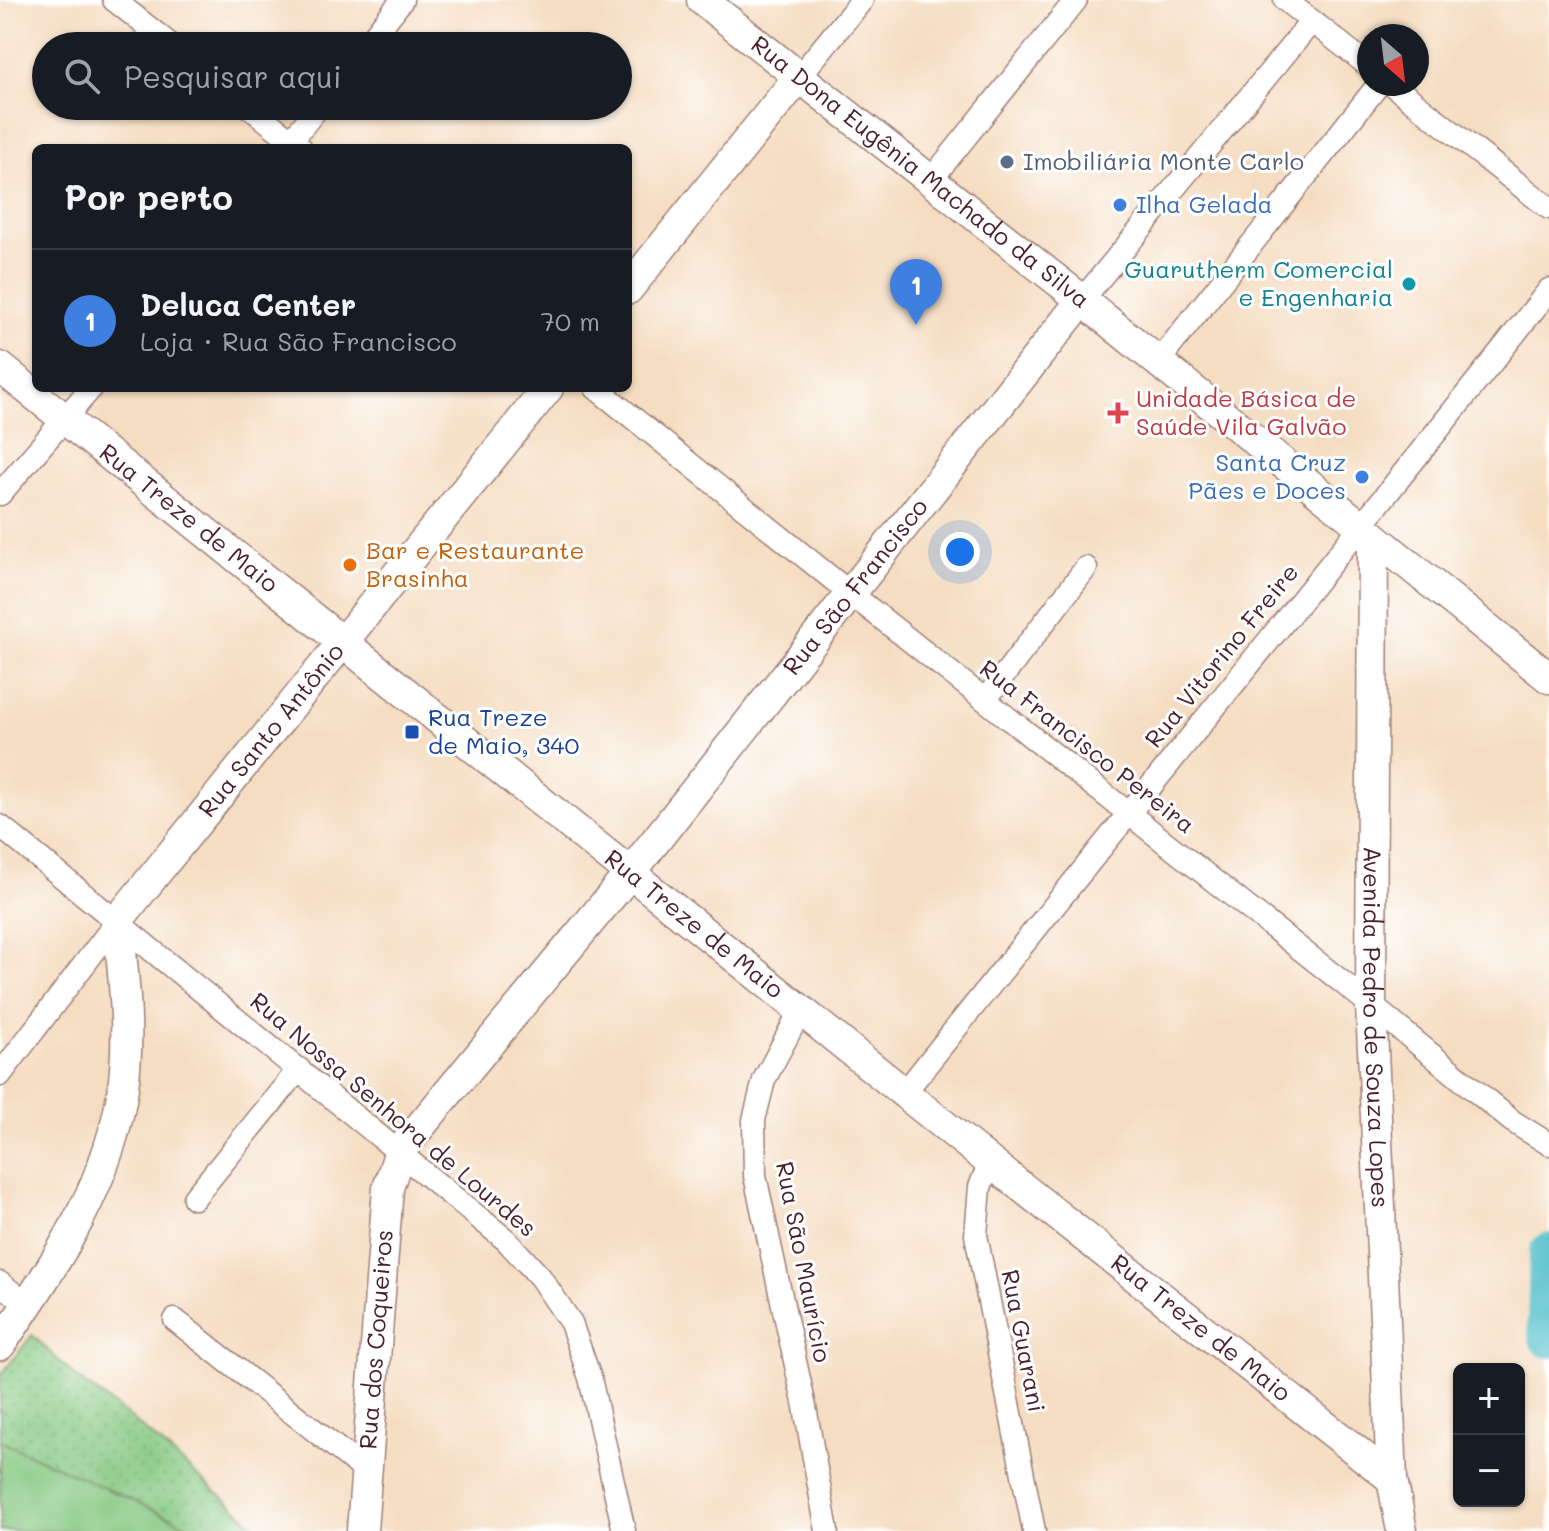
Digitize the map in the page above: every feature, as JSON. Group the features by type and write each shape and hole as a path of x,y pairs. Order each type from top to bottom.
{"street":[{"path":"114,0 154,32"},
{"path":"377,32 402,0"},
{"name":"Rua Dona Eugênia Machado da Silva","path":"702,0 1082,300 1549,678"},
{"path":"632,284 862,0"},
{"path":"930,181 1076,0"},
{"path":"1285,0 1357,57"},
{"name":"Rua São Francisco","path":"400,1151 631,872 1082,300 1312,21"},
{"path":"1158,362 1369,96"},
{"path":"1406,96 1549,208"},
{"path":"264,120 292,144"},
{"path":"294,144 310,120"},
{"name":"Rua Vitorino Freire","path":"905,1092 1128,812 1368,532 1549,290"},
{"name":"Rua Treze de Maio","path":"0,367 990,1162 1392,1479"},
{"path":"0,494 88,392"},
{"name":"Rua Santo Antônio","path":"0,1075 118,920 545,392"},
{"name":"Rua Francisco Pereira","path":"601,392 1371,1005 1512,1121 1544,1141"},
{"name":"Avenida Pedro de Souza Lopes","path":"1368,532 1371,1005 1396,1530"},
{"path":"985,700 1086,568"},
{"name":"Rua Nossa Senhora de Lourdes","path":"0,826 400,1151 506,1240 540,1277 571,1323 590,1378 624,1531"},
{"path":"0,1345 56,1262 90,1198 117,1110 124,1082 127,1013 118,920"},
{"name":"Rua São Maurício","path":"801,1010 764,1080 754,1120 755,1176 805,1407 827,1531"},
{"path":"194,1198 299,1069"},
{"name":"Rua dos Coqueiros","path":"362,1531 388,1188 400,1151"},
{"name":"Rua Guarani","path":"990,1162 980,1187 976,1235 1034,1531"},
{"path":"0,1283 27,1304"},
{"path":"175,1320 367,1472"}],"green space":[{"path":"32,1335 75,1376 127,1415 262,1531 0,1531 0,1376"},
{"path":"0,1441 200,1531 0,1531"}],"waterway":[{"path":"1549,1253 1549,1338"}],"place":[{"name":"Imobiliária Monte Carlo","path":"1007,162"},
{"name":"Ilha Gelada","path":"1120,205"},
{"name":"Guarutherm Comercial e Engenharia","path":"1409,284"},
{"name":"Deluca Center","path":"916,325"},
{"name":"Unidade Básica de Saúde Vila Galvão","path":"1118,413"},
{"name":"Santa Cruz Pães e Doces","path":"1362,477"},
{"name":"Bar e Restaurante Brasinha","path":"350,565"},
{"name":"Rua Treze de Maio, 340","path":"412,732"}]}
